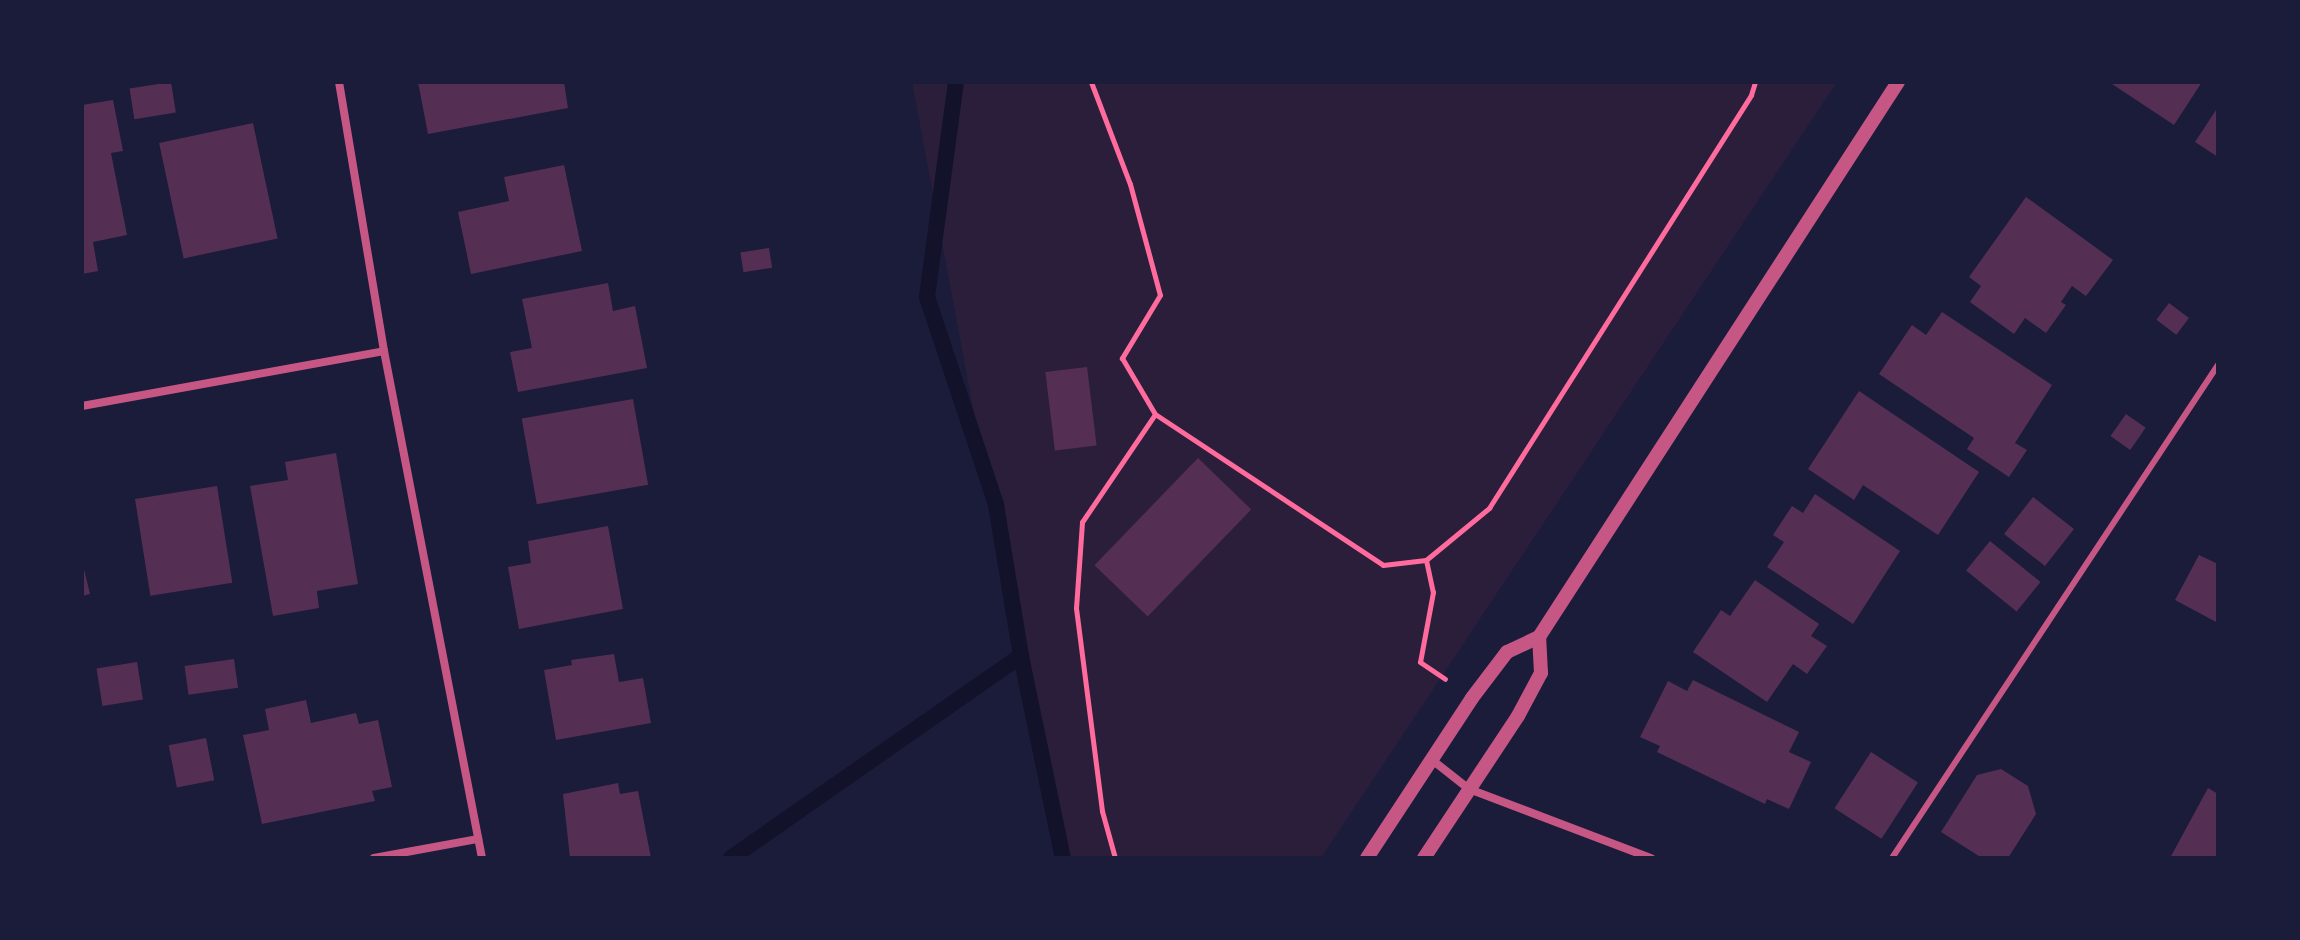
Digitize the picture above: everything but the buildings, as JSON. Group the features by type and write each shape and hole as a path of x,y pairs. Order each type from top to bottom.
{"street":[{"path":"339,82 384,351 482,858"},
{"path":"1367,858 1472,698 1507,652 1539,637 1898,82"},
{"path":"82,406 384,351"},
{"path":"1424,858 1518,716 1541,673 1539,637"},
{"path":"1431,759 1469,789 1625,854 1651,858"},
{"path":"374,858 478,839"}],"lane":[{"path":"1892,858 2218,365"}],"path":[{"path":"1091,82 1130,184 1160,295 1122,358 1155,414 1383,565 1426,560 1489,508 1751,95 1755,82"},
{"path":"1115,858 1102,811 1076,608 1082,522 1155,414"},
{"path":"1426,560 1433,592 1420,662 1472,698"}],"shaded area":[{"path":"912,82 1837,82 1321,858 1057,858"}],"waterway":[{"path":"956,82 927,297 996,505 1021,656 1063,858"},
{"path":"731,858 1021,656"}]}
